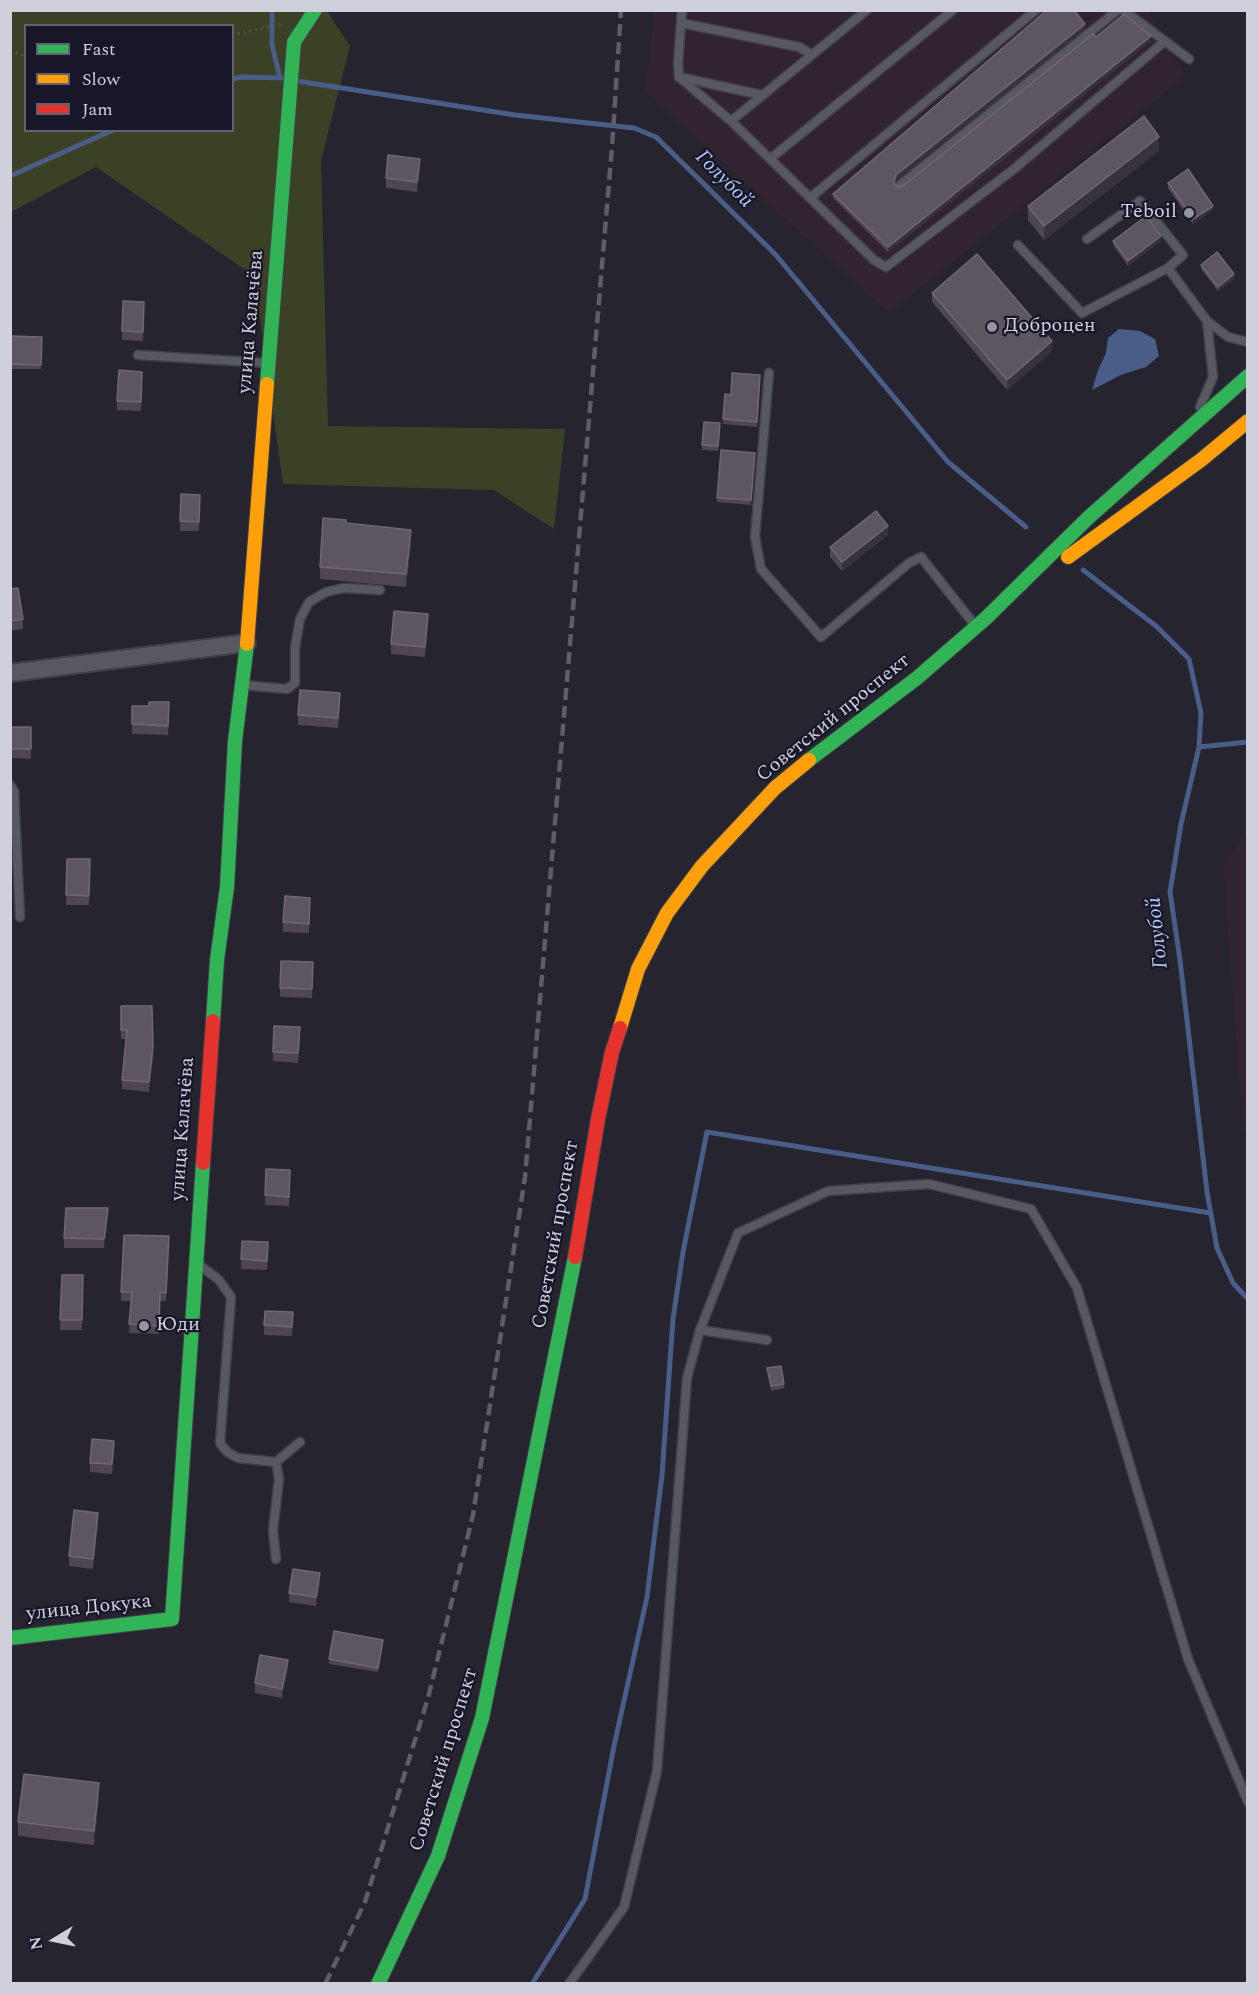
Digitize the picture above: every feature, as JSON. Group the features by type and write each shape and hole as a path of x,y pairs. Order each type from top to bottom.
{"main road":[{"name":"улица Калачёва","path":"172,1619 217,960 227,887 235,741 247,643 294,42 312,14"},
{"name":"Советский проспект","path":"378,1983 438,1856 482,1718 575,1255 612,1052 638,969 667,913 702,866 775,788 827,744 917,678 981,623 1089,517 1248,376"},
{"name":"Советский проспект","path":"981,623 1201,460 1248,421"},
{"name":"улица Докука","path":"10,1638 172,1619"}],"street":[{"path":"10,673 247,643"}],"lane":[{"path":"682,10 679,77 730,121 874,260 886,267 1014,169 1164,42"},
{"path":"770,159 954,10"},
{"path":"810,198 1036,10"},
{"path":"900,185 1118,10"},
{"path":"1123,10 1189,59"},
{"path":"730,121 866,11"},
{"path":"681,23 799,47 812,55"},
{"path":"679,77 762,95"},
{"path":"1018,245 1082,313 1168,268 1183,255 1140,201 1087,239"},
{"path":"1168,268 1207,321 1228,337 1248,342"},
{"path":"1192,426 1213,377 1207,321"},
{"path":"138,355 270,363"},
{"path":"769,373 755,537 761,569 821,638 909,563 921,557 981,623"},
{"path":"242,685 287,688 295,683 295,648 300,619 309,602 326,592 344,588 381,590"},
{"path":"10,785 14,791 20,917"},
{"path":"568,1983 624,1907 657,1771 687,1378 700,1330 738,1233 828,1191 929,1184 1031,1209 1077,1288 1188,1659 1248,1802"},
{"path":"195,1262 219,1280 231,1297 220,1443 227,1452 238,1458 276,1462 300,1442"},
{"path":"700,1330 766,1340"},
{"path":"276,1462 279,1479 273,1530 276,1560"}],"path":[{"path":"234,34 312,14"}],"shaded area":[{"path":"655,10 1148,11 1186,76 889,313 645,92"},
{"path":"1247,829 1247,1139 1243,1129 1223,867"}],"green space":[{"path":"11,11 327,11 350,46 321,161 328,426 565,429 554,529 494,490 283,484 254,276 96,167 11,212"}],"water":[{"path":"1119,329 1140,331 1155,339 1159,356 1146,367 1121,375 1092,390 1106,353 1108,338"}],"building":[{"path":"1047,10 1074,10 1085,24 896,175 895,185 900,187 904,185 1093,34 1096,37 1124,14 1151,36 888,247 833,194"},
{"path":"1144,116 1159,137 1044,226 1028,206"},
{"path":"388,155 420,159 417,182 386,178"},
{"path":"1188,169 1213,206 1193,219 1168,183"},
{"path":"1146,216 1161,236 1128,261 1113,241"},
{"path":"1217,252 1234,274 1218,287 1201,265"},
{"name":"Доброцен","path":"977,254 1052,341 1007,380 932,293"},
{"path":"123,301 144,302 143,332 122,331"},
{"path":"10,336 42,337 41,365 10,364"},
{"path":"119,370 142,372 141,402 117,401"},
{"path":"732,373 760,375 757,422 723,419 725,394 731,395"},
{"path":"704,422 720,423 718,446 702,445"},
{"path":"721,450 755,453 751,500 717,498"},
{"path":"181,494 200,495 199,522 180,521"},
{"path":"876,511 888,526 842,562 830,547"},
{"path":"323,518 346,520 346,523 411,530 406,574 320,567"},
{"path":"18,588 23,619 10,621 10,589"},
{"path":"394,611 428,614 425,647 391,644"},
{"path":"300,690 340,693 338,718 298,715"},
{"path":"149,702 169,702 168,726 132,724 132,706 149,706"},
{"path":"11,727 31,727 31,749 11,749"},
{"path":"67,859 90,859 89,896 66,895"},
{"path":"285,896 310,898 309,924 283,922"},
{"path":"281,961 313,962 312,989 280,988"},
{"path":"121,1006 152,1006 153,1047 149,1082 122,1080 127,1030 121,1030"},
{"path":"274,1026 300,1027 298,1053 273,1052"},
{"path":"266,1169 290,1170 289,1197 265,1195"},
{"path":"66,1208 108,1208 104,1239 64,1238"},
{"path":"124,1235 169,1236 166,1293 160,1292 159,1326 129,1324 132,1292 121,1292"},
{"path":"242,1241 268,1242 267,1261 241,1259"},
{"path":"62,1275 83,1275 82,1320 60,1320"},
{"path":"265,1311 293,1312 292,1327 264,1325"},
{"path":"781,1366 784,1384 771,1386 767,1368"},
{"path":"92,1439 114,1441 112,1464 90,1463"},
{"path":"74,1510 98,1513 93,1559 69,1556"},
{"path":"293,1569 320,1573 316,1597 289,1593"},
{"path":"334,1631 383,1640 378,1668 329,1659"},
{"path":"260,1655 288,1660 282,1689 255,1683"},
{"path":"24,1774 99,1783 94,1831 18,1822"}],"waterway":[{"name":"Голубой","path":"272,10 272,45 280,78"},
{"name":"Голубой","path":"234,79 285,78"},
{"name":"Голубой","path":"297,81 515,115 634,128 656,137 775,254 948,462 1026,527"},
{"name":"Голубой","path":"10,176 109,132"},
{"name":"Голубой","path":"1083,570 1156,626 1189,659 1201,713 1199,747 1181,824 1170,892 1207,1192 1217,1248 1233,1283 1248,1299"},
{"path":"1199,747 1248,742"},
{"path":"532,1984 585,1899 614,1746 647,1597 662,1475 673,1319 683,1252 707,1132 1210,1213"}],"railway":[{"path":"325,1984 365,1902 428,1698 473,1515 525,1177 612,147 621,10"}],"traffic: fast":[{"path":"267,384 294,42 315,10"},
{"path":"809,760 917,678 985,619 1089,517 1248,376"},
{"path":"213,1021 217,960 227,887 235,741 247,644"},
{"path":"10,1638 172,1619 203,1163"},
{"path":"378,1984 438,1856 482,1718 575,1257"}],"traffic: slow":[{"path":"247,644 267,384"},
{"path":"1068,557 1201,460 1248,421"},
{"path":"620,1028 638,969 667,913 702,866 775,788 809,760"}],"traffic: jam":[{"path":"203,1163 213,1021"},
{"path":"575,1257 598,1119 612,1052 620,1028"}],"place":[{"name":"Teboil","path":"1189,213"},
{"name":"Доброцен","path":"992,327"},
{"name":"Юди","path":"144,1326"}]}
